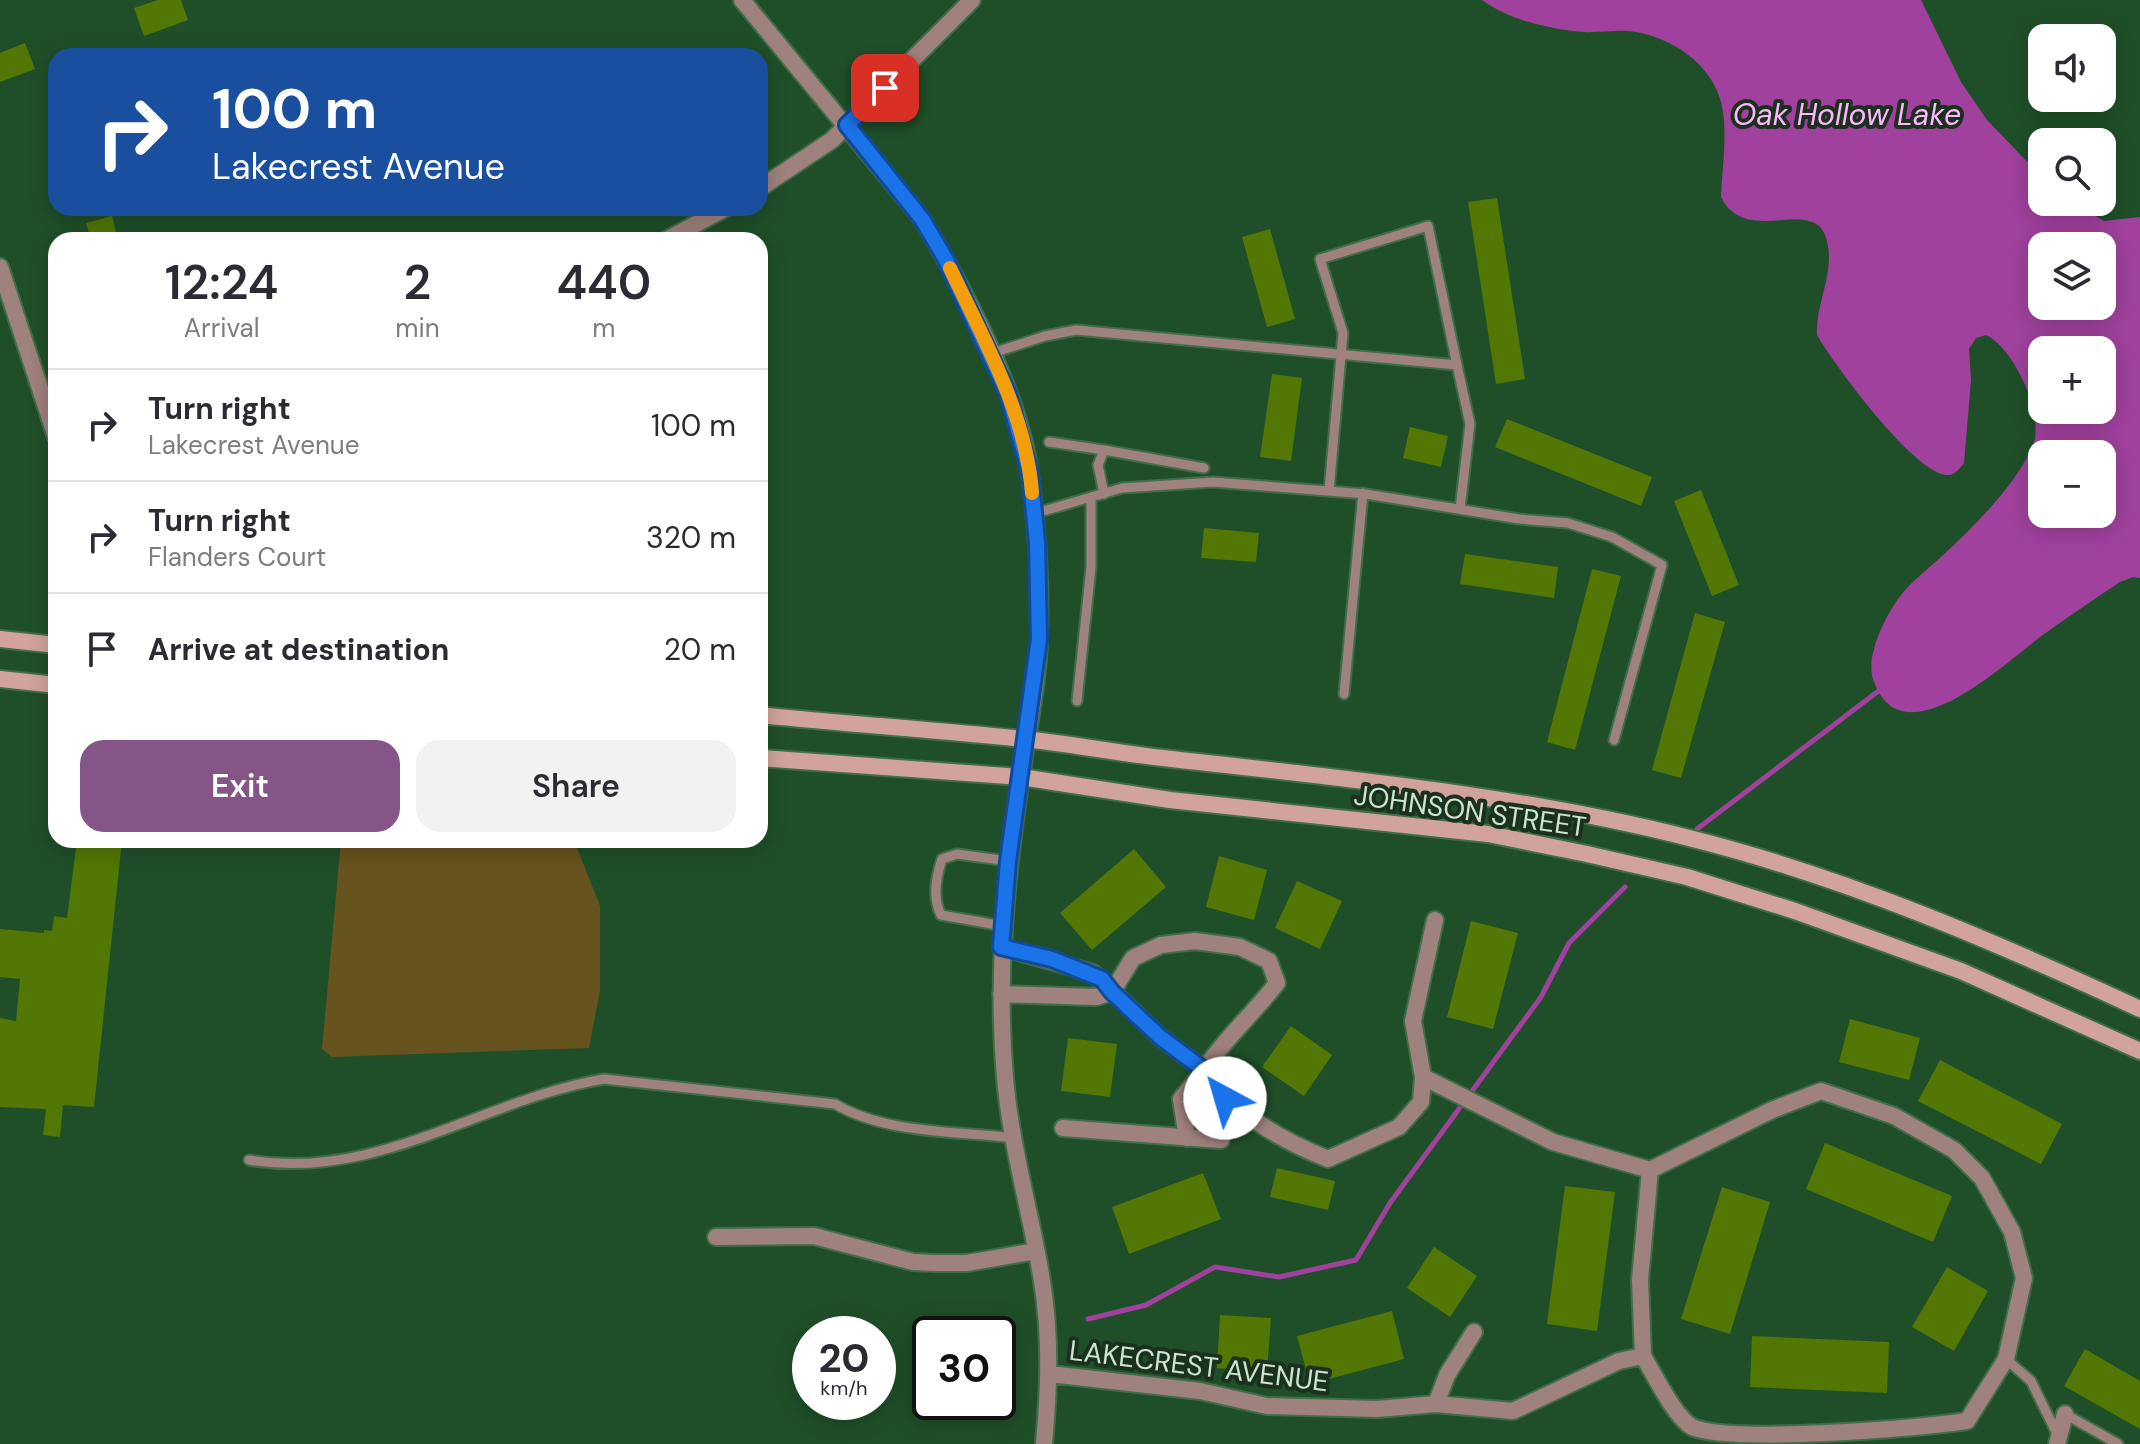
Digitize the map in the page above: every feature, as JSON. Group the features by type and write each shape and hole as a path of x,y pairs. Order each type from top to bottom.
{"main road":[{"path":"0,639 48,644"},
{"path":"0,679 48,684"},
{"name":"JOHNSON STREET","path":"768,716 1026,739 1169,759 1376,780 1512,801 1696,840 1958,928 2140,1009"},
{"name":"JOHNSON STREET","path":"768,759 1021,777 1170,800 1488,834 1687,877 1795,911 1961,971 2140,1051"}],"street":[{"name":"LAKECREST AVENUE","path":"742,0 922,219 945,258 1008,394 1030,473 1037,542 1039,639 1008,861 1001,947 1001,994 1005,1080 1013,1138 1036,1251 1050,1374 1044,1444"},
{"path":"768,182 847,125 972,0"},
{"path":"681,232 711,216"},
{"path":"0,267 48,413"},
{"path":"1001,947 1093,973 1188,1061 1204,1070 1225,1098 1283,1141 1328,1159 1399,1127 1421,1102 1423,1077 1413,1021 1435,920"},
{"path":"1001,994 1096,997 1112,992 1133,958 1161,945 1195,941 1240,947 1269,961 1277,983 1257,1009 1220,1046 1181,1099 1187,1138"},
{"path":"1423,1077 1486,1105 1553,1142 1650,1170 1772,1110 1821,1091 1894,1116 1954,1150 1982,1178 2012,1232 2024,1278 2006,1359 1967,1421 1881,1433 1761,1436 1691,1427 1668,1398 1643,1356 1640,1280 1650,1170"},
{"path":"1063,1128 1221,1140"},
{"path":"716,1237 814,1236 913,1262 967,1263 1036,1251"},
{"path":"1436,1404 1447,1375 1474,1332"},
{"name":"LAKECREST AVENUE","path":"1050,1374 1200,1391 1267,1406 1377,1409 1436,1404 1513,1411 1619,1361 1643,1356"},
{"path":"2058,1441 2065,1414"}],"lane":[{"path":"1329,491 1343,333 1320,259 1428,226 1470,424 1460,509"},
{"path":"990,354 1045,336 1076,330 1457,365"},
{"path":"1049,442 1204,468"},
{"path":"1104,450 1098,465 1104,494"},
{"path":"1033,514 1122,488 1213,482 1363,493 1568,523 1612,537 1662,565 1614,740"},
{"path":"1344,694 1363,493"},
{"path":"1077,701 1091,567 1091,499"},
{"path":"1003,926 941,915 936,904 937,873 942,859 957,854 1008,861"},
{"path":"249,1160 281,1166 350,1160 463,1125 570,1084 604,1079 835,1104 854,1115 879,1122 1013,1138"},
{"path":"2006,1359 2031,1381 2058,1441"},
{"path":"2065,1414 2118,1444"}],"shaded area":[{"path":"340,848 577,848 600,906 600,991 589,1048 332,1057 322,1049"}],"water":[{"name":"Oak Hollow Lake","path":"1482,0 1921,0 1961,82 1987,120 2028,162 2028,216 2096,216 2104,221 2140,217 2140,578 2120,582 1953,700 1928,710 1905,712 1886,702 1871,669 1879,635 1890,612 1910,585 1993,505 2028,455 2028,528 2116,528 2116,440 2034,440 2035,424 2116,424 2116,336 2028,336 2028,393 2007,353 1997,342 1986,335 1976,338 1969,349 1971,380 1964,463 1949,475 1935,471 1917,458 1877,417 1817,335 1829,260 1825,235 1817,225 1806,220 1760,221 1745,218 1732,211 1721,197 1723,112 1712,81 1702,68 1676,47 1644,34 1561,29 1503,12"}],"building":[{"path":"158,0 181,0 188,20 144,36 134,8"},
{"path":"25,43 35,69 0,82 0,53"},
{"path":"1497,198 1525,379 1496,384 1468,202"},
{"path":"112,216 116,232 89,232 86,223"},
{"path":"1270,229 1295,319 1267,327 1242,237"},
{"path":"1272,374 1302,378 1291,461 1260,457"},
{"path":"1507,419 1652,477 1641,506 1495,447"},
{"path":"1410,427 1448,436 1441,467 1403,458"},
{"path":"1701,490 1739,585 1712,596 1674,501"},
{"path":"1204,528 1259,533 1256,562 1201,558"},
{"path":"1465,554 1558,567 1554,598 1460,584"},
{"path":"1592,569 1621,576 1575,750 1547,742"},
{"path":"1695,613 1725,622 1681,778 1652,770"},
{"path":"76,848 121,848 94,1107 63,1105 60,1137 43,1135 46,1109 0,1107 0,1018 16,1021 20,979 0,977 0,929 44,933 44,930 52,931 54,916 67,918"},
{"path":"1134,849 1166,887 1092,950 1060,913"},
{"path":"1219,856 1267,870 1254,920 1206,907"},
{"path":"1297,881 1342,901 1320,949 1275,928"},
{"path":"1471,921 1518,933 1493,1029 1447,1017"},
{"path":"1850,1019 1920,1038 1909,1080 1839,1062"},
{"path":"1291,1026 1332,1055 1304,1096 1262,1067"},
{"path":"1068,1038 1117,1044 1110,1097 1061,1091"},
{"path":"1940,1060 2062,1124 2041,1164 1918,1101"},
{"path":"1825,1143 1952,1196 1933,1242 1806,1189"},
{"path":"1277,1168 1335,1181 1328,1210 1270,1197"},
{"path":"1203,1173 1221,1219 1129,1254 1112,1207"},
{"path":"1565,1186 1615,1192 1597,1331 1547,1324"},
{"path":"1722,1187 1770,1202 1730,1334 1681,1319"},
{"path":"1434,1247 1477,1276 1450,1317 1407,1288"},
{"path":"1947,1267 1988,1291 1954,1351 1912,1327"},
{"path":"1392,1311 1404,1359 1310,1384 1297,1336"},
{"path":"1220,1315 1271,1318 1267,1372 1217,1368"},
{"path":"1752,1336 1889,1342 1887,1393 1750,1387"},
{"path":"2085,1349 2140,1381 2140,1429 2064,1386"}],"waterway":[{"path":"1697,829 1881,689"},
{"path":"1088,1319 1146,1305 1215,1267 1279,1277 1356,1260 1390,1203 1541,997 1569,943 1625,887"}],"slow traffic":[{"path":"950,268 1008,394 1030,473 1032,493"}],"route":[{"path":"885,88 847,125 922,219 945,258 1008,394 1030,473 1037,542 1039,639 1008,861 1001,947 1052,959 1102,979 1160,1037 1188,1061 1204,1070 1225,1098"}]}
